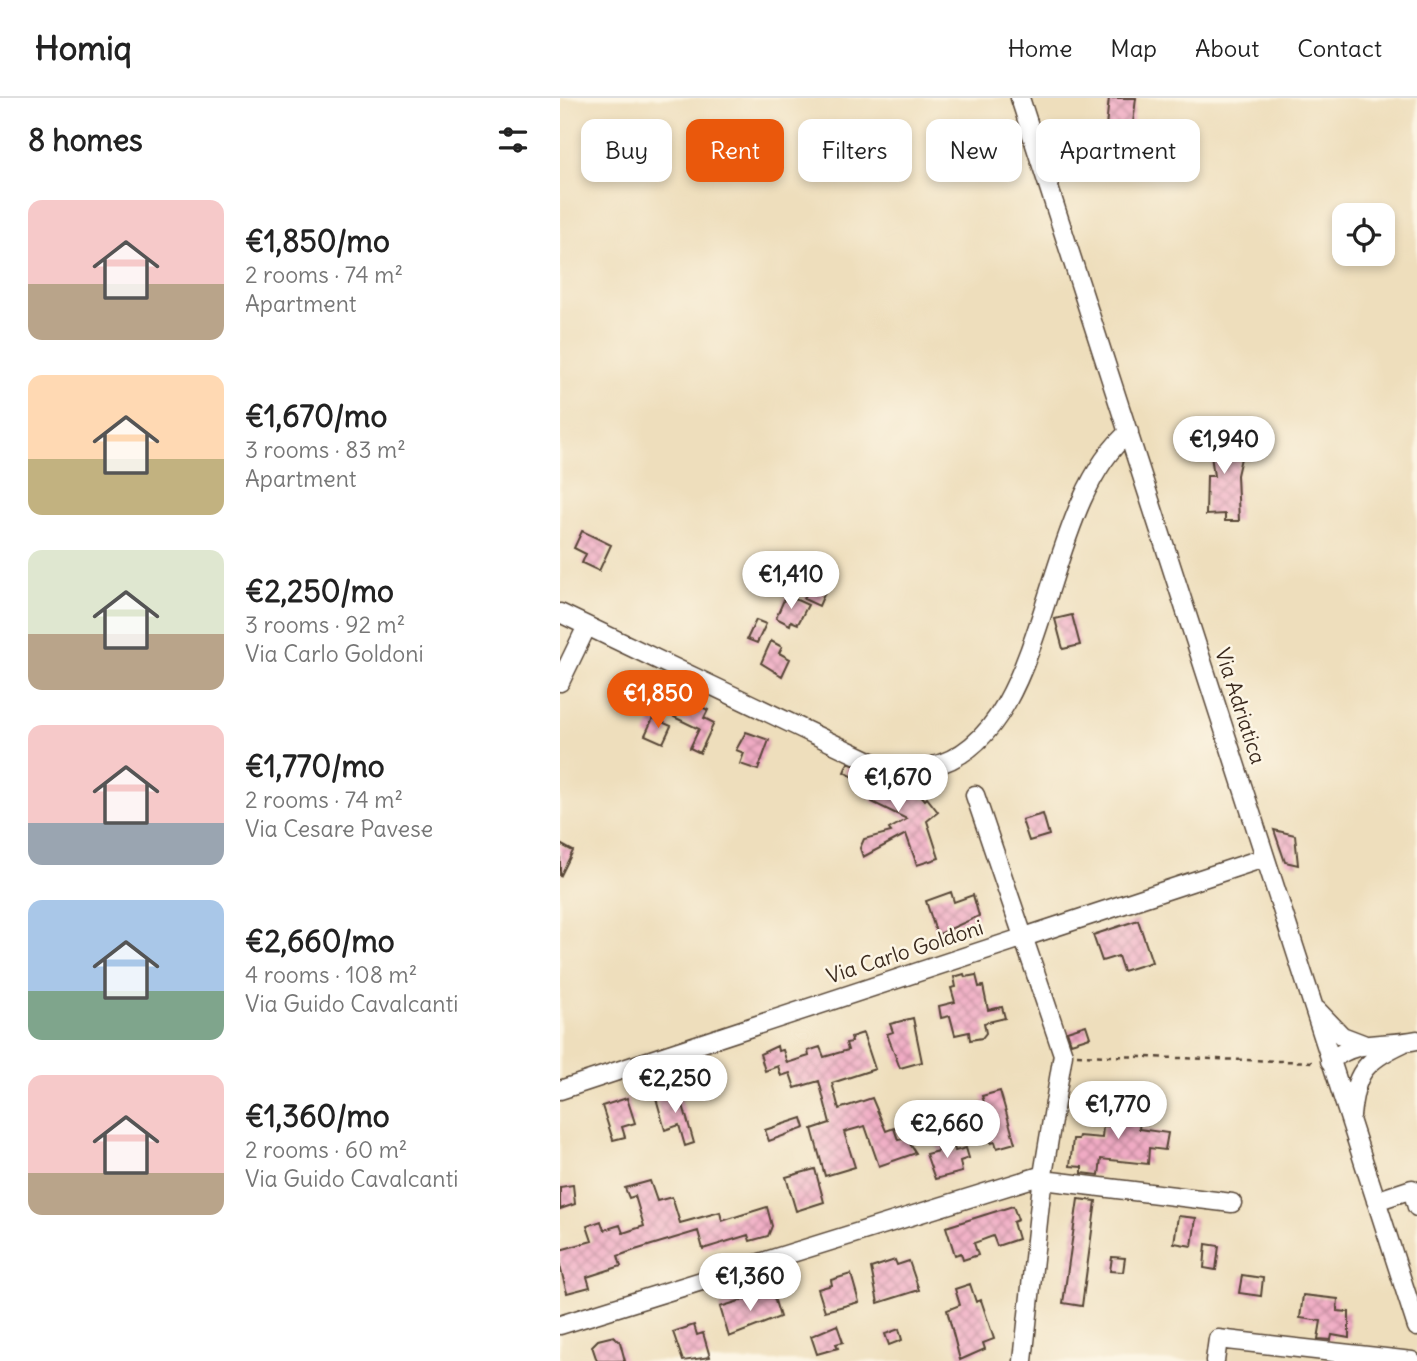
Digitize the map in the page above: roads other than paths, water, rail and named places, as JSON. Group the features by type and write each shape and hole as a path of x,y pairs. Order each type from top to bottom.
{"street":[{"name":"Via Adriatica","path":"1020,98 1417,1327"},
{"path":"560,614 876,764 903,769 929,768 975,746 997,720 1031,646 1066,537 1107,457 1116,443 1129,432"},
{"path":"560,682 587,626"},
{"path":"975,795 1063,1054 1043,1178 1023,1361"},
{"name":"Via Carlo Goldoni","path":"560,1090 1264,858"},
{"path":"1311,1002 1342,1037 1363,1044"},
{"path":"1410,1042 1371,1061 1342,1066 1330,1061 1346,1048 1363,1044 1410,1042"},
{"path":"1351,1123 1353,1092 1359,1075 1371,1061"},
{"path":"560,1325 1043,1178 1232,1203"},
{"path":"1376,1201 1412,1189 1417,1207"},
{"path":"1214,1361 1218,1339 1412,1361"}]}
